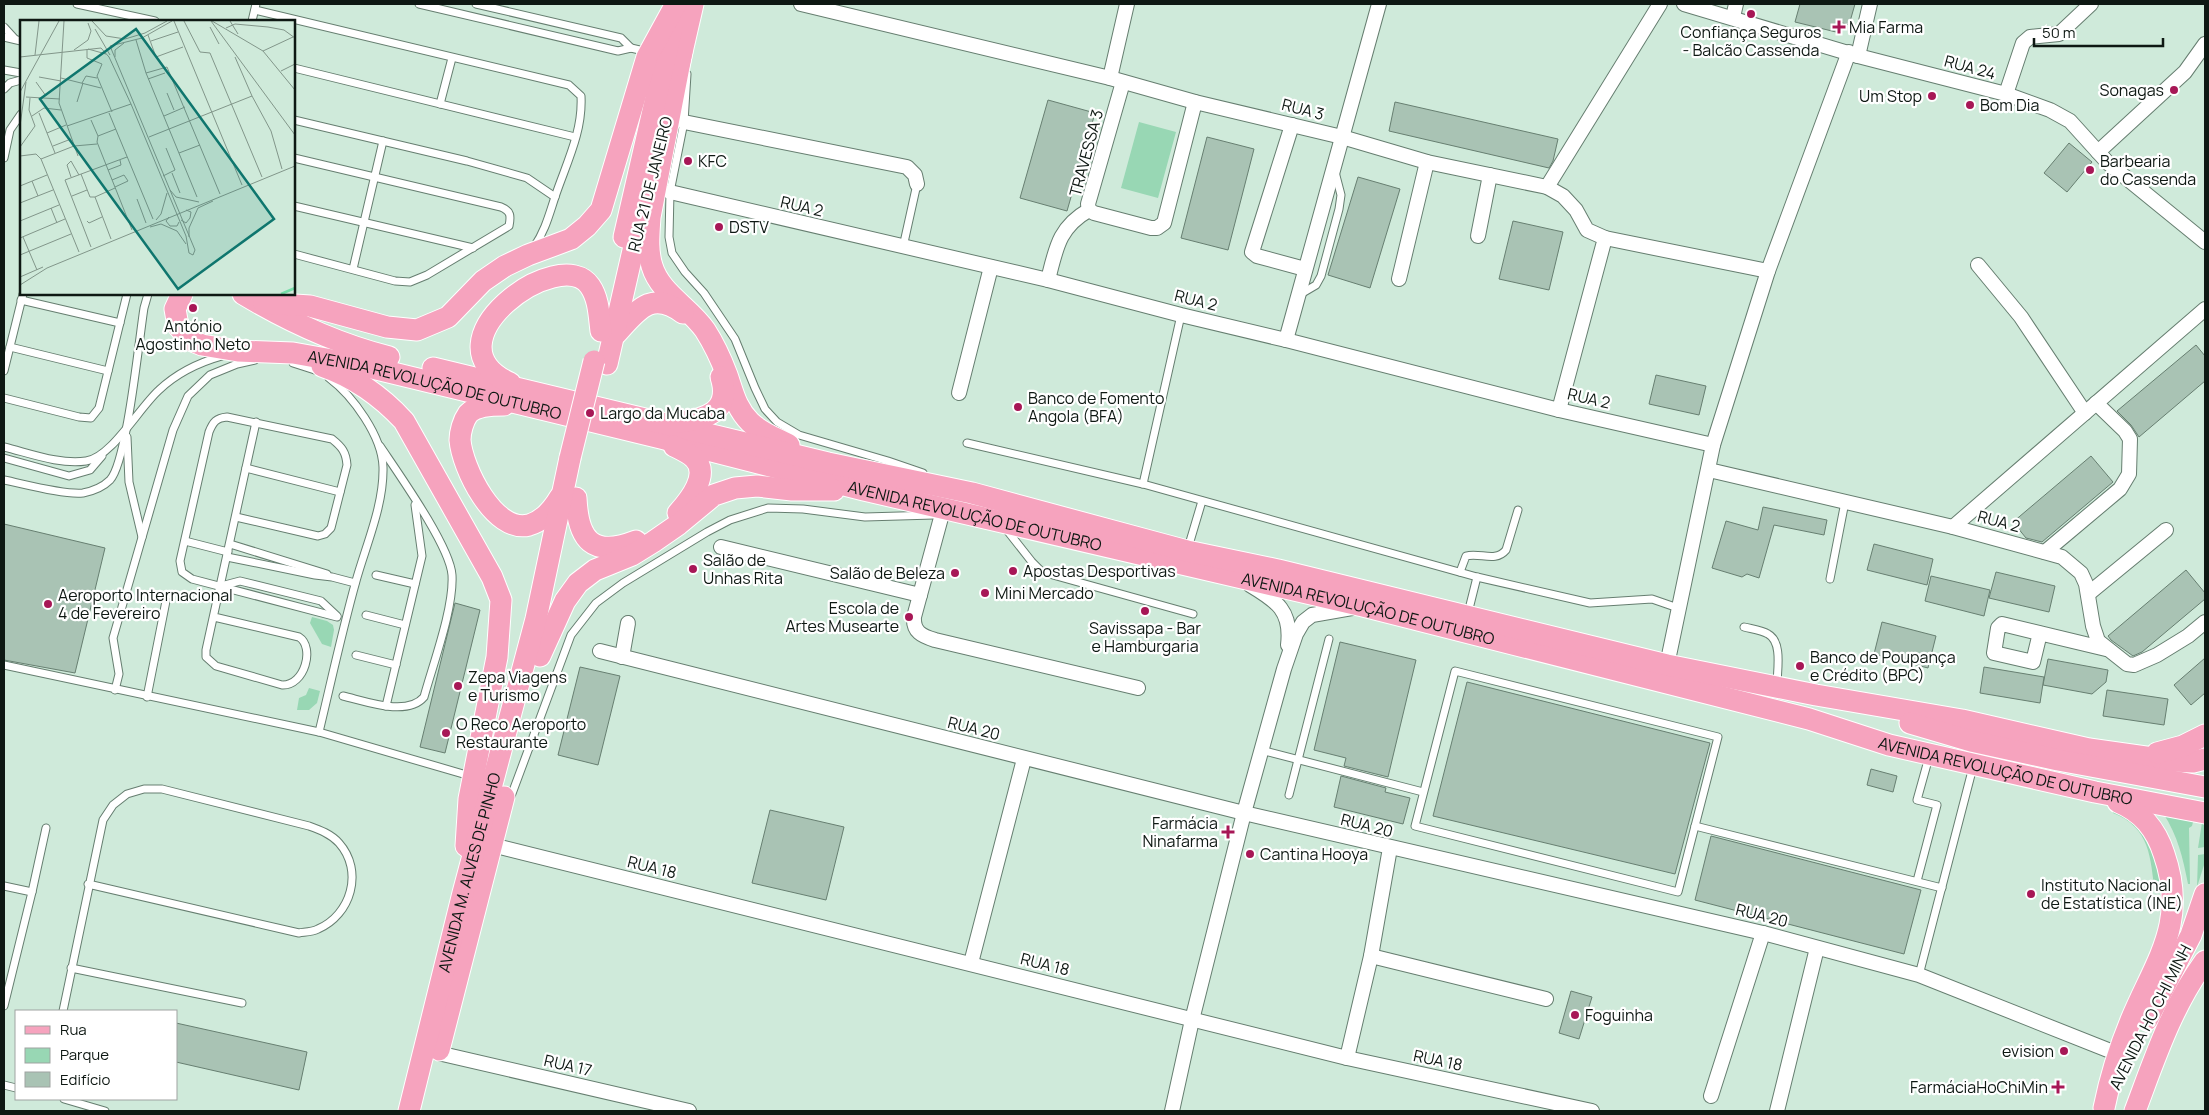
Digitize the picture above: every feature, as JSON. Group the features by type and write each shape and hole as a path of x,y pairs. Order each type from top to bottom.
{"main road":[{"path":"250,298 310,306 387,328 417,330 448,317 483,281 505,266 528,254 571,238 587,226 600,210 641,50 685,5"},
{"name":"RUA 21 DE JANEIRO","path":"608,333 646,197 682,51 685,5"},
{"name":"RUA 21 DE JANEIRO","path":"577,460 685,5"},
{"path":"682,51 650,217 648,242 652,267 660,284 695,316 705,331 718,353 733,398 749,421 762,432 828,463"},
{"path":"524,398 499,378 488,366 481,354 481,341 486,325 513,298 545,279 558,275 570,275 583,280 590,286 608,333 637,310 647,304 658,302 678,309 689,318 703,335 724,384 722,398 714,413 702,420 662,431"},
{"name":"AVENIDA REVOLUÇÃO DE OUTUBRO","path":"181,295 177,302 175,315 178,326 190,340 202,345 238,351 293,353 360,365 524,398 662,431 828,463 970,503 1278,570 1667,666 1777,688 1962,720 2089,749 2139,757 2193,762 2205,759"},
{"name":"AVENIDA REVOLUÇÃO DE OUTUBRO","path":"250,298 293,322 363,350 524,398"},
{"path":"293,353 360,384 391,407 404,421 492,577 501,600 497,657 469,799 463,893"},
{"path":"524,398 477,408 468,414 462,426 460,438 469,470 489,505 499,516 515,524 528,525 540,520 569,496 578,524 584,535 593,544 607,548 622,546 640,539 683,507 694,493 699,480 698,464 694,458 662,431"},
{"name":"AVENIDA REVOLUÇÃO DE OUTUBRO","path":"662,431 864,490 970,503 1000,521 1238,579 1363,606 1810,719 1889,745 2094,792 2205,814"},
{"name":"AVENIDA M. ALVES DE PINHO","path":"423,1111 540,656 577,460"},
{"path":"540,656 565,601 578,583 596,570 632,555 653,542 679,524 714,495 735,488 758,486 792,490 864,490"},
{"name":"AVENIDA M. ALVES DE PINHO","path":"409,1111 463,893 569,496"},
{"name":"AVENIDA REVOLUÇÃO DE OUTUBRO","path":"1816,695 1971,741 2058,760 2205,787"},
{"name":"AVENIDA REVOLUÇÃO DE OUTUBRO","path":"1810,719 1971,741"},
{"path":"2139,757 2184,746 2205,735"},
{"path":"2094,792 2127,806 2147,820 2160,841 2174,892 2171,921 2164,948 2131,1019 2118,1054 2104,1110"},
{"name":"AVENIDA HO CHI MINH","path":"2104,1110 2191,935 2205,894"},
{"name":"AVENIDA HO CHI MINH","path":"2135,1111 2167,1025 2191,980 2205,961"},
{"path":"2135,1111 2182,1020 2205,984"}],"street":[{"name":"RUA 3","path":"801,4 1117,80 1195,102 1292,124 1427,162 1547,187 1563,196 1576,210 1587,230 1605,238"},
{"name":"TRAVESSA 3","path":"1127,4 1117,80 1088,204 1089,210 1151,228 1157,228 1164,224 1195,102"},
{"path":"1286,340 1380,4"},
{"path":"1547,187 1660,4"},
{"name":"RUA 24","path":"1684,4 1734,10 1853,54 2006,94 2050,110 2070,121 2108,163 2205,242"},
{"path":"1667,666 1713,445 1768,271 1853,54 1870,4"},
{"path":"2006,94 2023,43 2030,37 2059,34 2091,4"},
{"path":"2098,152 2200,60 2205,44"},
{"path":"684,122 907,167 915,175 917,184"},
{"path":"1292,124 1252,252 1257,256 1305,269"},
{"path":"1399,279 1427,162"},
{"path":"1478,236 1490,175"},
{"name":"RUA 2","path":"670,192 1048,280 1559,410 1713,445"},
{"path":"1048,280 1056,246 1064,231 1076,217 1089,210"},
{"path":"1559,410 1605,238 1768,271"},
{"path":"1978,265 2021,317 2084,413"},
{"path":"959,393 991,267"},
{"path":"1953,527 2205,309"},
{"path":"2045,552 2120,489 2130,474 2130,439 2125,431 2096,404"},
{"name":"RUA 2","path":"1709,470 1953,527 2062,557 2072,563 2080,573 2088,594 2093,626 2098,641 2127,664 2134,665 2173,646 2205,622"},
{"path":"942,514 913,626 918,633 925,637 1138,688"},
{"path":"2088,594 2166,530"},
{"path":"721,547 920,595"},
{"path":"1238,579 1272,598 1283,610 1290,631 1284,669"},
{"path":"1172,1111 1192,1020 1244,813 1284,669 1296,634 1304,622 1312,615 1363,606"},
{"path":"622,657 628,623"},
{"path":"2040,633 2107,650"},
{"name":"RUA 20","path":"600,651 1244,813 1763,933 1919,975 2118,1054"},
{"path":"971,964 1024,759"},
{"name":"RUA 18","path":"492,846 1347,1058 1592,1111"},
{"path":"1347,1058 1371,956 1390,848"},
{"path":"1711,1096 1763,933"},
{"path":"1777,1111 1817,948"},
{"path":"1371,956 1546,999"},
{"name":"RUA 17","path":"438,1054 689,1111"}],"lane":[{"path":"77,4 150,20"},
{"path":"420,4 618,51 641,50"},
{"path":"476,4 621,38 641,50"},
{"path":"685,5 684,122 670,192 668,237 672,253 685,272 704,293 735,339 754,388 765,409 777,422 799,435 909,468 970,503"},
{"path":"252,20 256,7 452,58 569,85 581,96 582,111 571,158 555,197 546,226 528,254"},
{"path":"4,27 18,40"},
{"path":"4,37 18,40"},
{"path":"440,104 452,58"},
{"path":"295,68 575,137"},
{"path":"6,70 20,74"},
{"path":"4,90 10,83 20,80"},
{"path":"4,158 10,130 20,115"},
{"path":"295,120 528,178 555,197"},
{"path":"353,269 383,141"},
{"path":"295,158 508,210 511,216 509,226 427,275 410,282 395,281 295,254"},
{"path":"1298,296 1316,285 1321,276 1341,195 1334,167"},
{"path":"902,247 917,184"},
{"path":"295,206 473,248"},
{"path":"4,398 79,417 91,418 99,408 127,295"},
{"path":"4,480 81,493 97,489 110,480 118,467 127,427 144,308 148,295"},
{"path":"4,371 22,297 120,323"},
{"path":"1143,484 1180,315"},
{"path":"10,347 108,371"},
{"path":"4,458 69,476 90,470 157,392 186,369 238,351 294,363 320,372 342,388 355,404 415,500 444,552 452,573 452,594 424,697 420,702 412,706 386,706 343,696"},
{"path":"115,690 119,674 113,638 173,430 188,396 210,375 237,364 265,358"},
{"path":"236,517 318,536 325,534 331,528 346,465 346,454 341,446 332,439 226,416 219,418 212,423 180,561 182,572 192,579 346,619"},
{"path":"214,617 299,637 304,640 307,645 307,652 302,675 296,682 282,685 216,666 206,657 206,650 256,422"},
{"path":"127,427 129,482 142,540"},
{"path":"319,732 346,619 379,502 383,466 376,440"},
{"path":"968,443 1143,484 1477,577 1590,603 1652,599 1678,608"},
{"path":"4,447 70,462 88,461 102,455"},
{"path":"246,468 340,492"},
{"path":"386,706 422,556 415,500"},
{"path":"1187,551 1202,501"},
{"path":"1830,579 1845,502"},
{"path":"492,846 571,635 596,603 609,592 706,532 730,520 768,508 803,509 865,517 942,514 970,503"},
{"path":"1460,572 1466,556 1472,554 1497,557 1506,550 1518,510"},
{"path":"1000,521 1042,572 1193,614"},
{"path":"185,541 317,570 332,577 356,584"},
{"path":"228,551 315,575 332,577"},
{"path":"376,575 415,584"},
{"path":"1467,616 1477,577"},
{"path":"221,586 240,581 321,601 337,617"},
{"path":"147,697 166,601"},
{"path":"366,616 405,625"},
{"path":"1744,627 1768,634 1773,638 1778,648 1777,688"},
{"path":"1289,795 1329,639"},
{"path":"356,655 396,665"},
{"path":"4,665 147,697 319,732 473,777"},
{"path":"1455,671 1718,737 1695,826 1678,892 1415,826 1455,671"},
{"path":"1262,750 1424,792"},
{"path":"1917,881 1937,805 1917,800 1930,754"},
{"path":"1919,975 1974,764"},
{"path":"63,1010 88,884 103,820 113,805 127,794 144,789 162,789 309,826 325,832 339,843 348,857 352,874 352,891 344,908 332,921 317,930 299,933 88,884"},
{"path":"1695,826 1942,888"},
{"path":"4,1006 46,828"},
{"path":"4,886 32,892"},
{"path":"71,968 242,1003"},
{"path":"403,1111 416,1083"},
{"path":"67,1100 105,1111"}],"green space":[{"path":"1139,122 1176,132 1158,198 1121,188"},
{"path":"312,617 327,621 333,625 331,647 322,644 310,623"},
{"path":"309,688 320,691 317,703 309,710 297,710 299,698 306,695"},
{"path":"2114,809 2141,822 2168,891 2155,893 2150,856 2142,836 2126,819 2113,813"},
{"path":"2163,813 2195,814 2192,826 2189,828 2190,884 2188,884 2176,839"},
{"path":"2203,816 2205,819 2205,847 2198,848"},
{"path":"2205,854 2205,862 2197,887 2198,855"}],"building":[{"path":"1800,4 1855,4 1849,25 1839,22 1836,32 1795,22"},
{"path":"1048,100 1095,113 1067,211 1020,198"},
{"path":"1395,102 1558,139 1553,161 1549,168 1389,131"},
{"path":"1207,137 1254,149 1228,250 1181,238"},
{"path":"2069,143 2092,162 2067,192 2044,173"},
{"path":"1358,177 1400,189 1370,288 1328,275"},
{"path":"1513,221 1563,232 1549,290 1499,279"},
{"path":"2196,345 2205,356 2205,381 2139,437 2131,425 2117,411"},
{"path":"1656,375 1706,386 1699,415 1649,404"},
{"path":"2091,456 2113,482 2042,542 2026,538 2013,522"},
{"path":"1763,507 1827,520 1824,535 1774,525 1759,578 1747,574 1742,577 1712,568 1726,521 1758,530"},
{"name":"Aeroporto Internacional 4 de Fevereiro","path":"4,524 105,548 75,673 4,660"},
{"path":"1874,544 1933,559 1927,585 1867,570"},
{"path":"2186,570 2205,593 2205,599 2142,652 2133,656 2111,640 2108,636"},
{"path":"1996,572 2055,586 2049,612 1989,598"},
{"path":"1931,576 1990,590 1984,616 1925,601"},
{"path":"455,603 480,610 445,753 420,747"},
{"path":"1882,622 1936,636 1928,668 1874,654"},
{"path":"1340,642 1416,660 1388,777 1344,766 1346,758 1314,750"},
{"path":"2205,658 2205,693 2191,705 2174,685"},
{"path":"2048,659 2108,670 2106,682 2092,694 2043,685"},
{"path":"580,667 620,676 598,765 558,755"},
{"path":"1984,667 2044,677 2040,703 1980,693"},
{"path":"1467,682 1710,743 1675,874 1433,816"},
{"path":"2107,690 2168,699 2164,725 2103,716"},
{"path":"1871,769 1897,776 1893,792 1867,785"},
{"path":"1341,776 1386,788 1385,792 1410,798 1403,824 1334,807"},
{"path":"770,810 844,827 826,900 752,883"},
{"path":"1711,836 1921,890 1904,954 1695,900"},
{"name":"Foguinha","path":"1571,991 1592,997 1579,1039 1559,1033"},
{"path":"178,1023 307,1052 299,1090 178,1062"}],"place":[{"name":"Confiança Seguros - Balcão Cassenda","path":"1751,14"},
{"name":"Mia Farma","path":"1839,27"},
{"name":"Sonagas","path":"2174,90"},
{"name":"Um Stop","path":"1932,96"},
{"name":"Bom Dia","path":"1970,105"},
{"name":"KFC","path":"688,161"},
{"name":"Barbearia do Cassenda","path":"2090,170"},
{"name":"DSTV","path":"719,227"},
{"name":"António Agostinho Neto","path":"193,308"},
{"name":"Banco de Fomento Angola (BFA)","path":"1018,407"},
{"name":"Largo da Mucaba","path":"590,413"},
{"name":"Salão de Unhas Rita","path":"693,569"},
{"name":"Apostas Desportivas","path":"1013,571"},
{"name":"Salão de Beleza","path":"955,573"},
{"name":"Mini Mercado","path":"985,593"},
{"name":"Aeroporto Internacional 4 de Fevereiro","path":"48,604"},
{"name":"Savissapa - Bar e Hamburgaria","path":"1145,611"},
{"name":"Escola de Artes Musearte","path":"909,617"},
{"name":"Banco de Poupança e Crédito (BPC)","path":"1800,666"},
{"name":"Zepa Viagens e Turismo","path":"458,686"},
{"name":"O Reco Aeroporto Restaurante","path":"446,733"},
{"name":"Farmácia Ninafarma","path":"1228,832"},
{"name":"Cantina Hooya","path":"1250,854"},
{"name":"Instituto Nacional de Estatística (INE)","path":"2031,894"},
{"name":"Foguinha","path":"1575,1015"},
{"name":"evision","path":"2064,1051"},
{"name":"FarmáciaHoChiMin","path":"2058,1087"}]}
